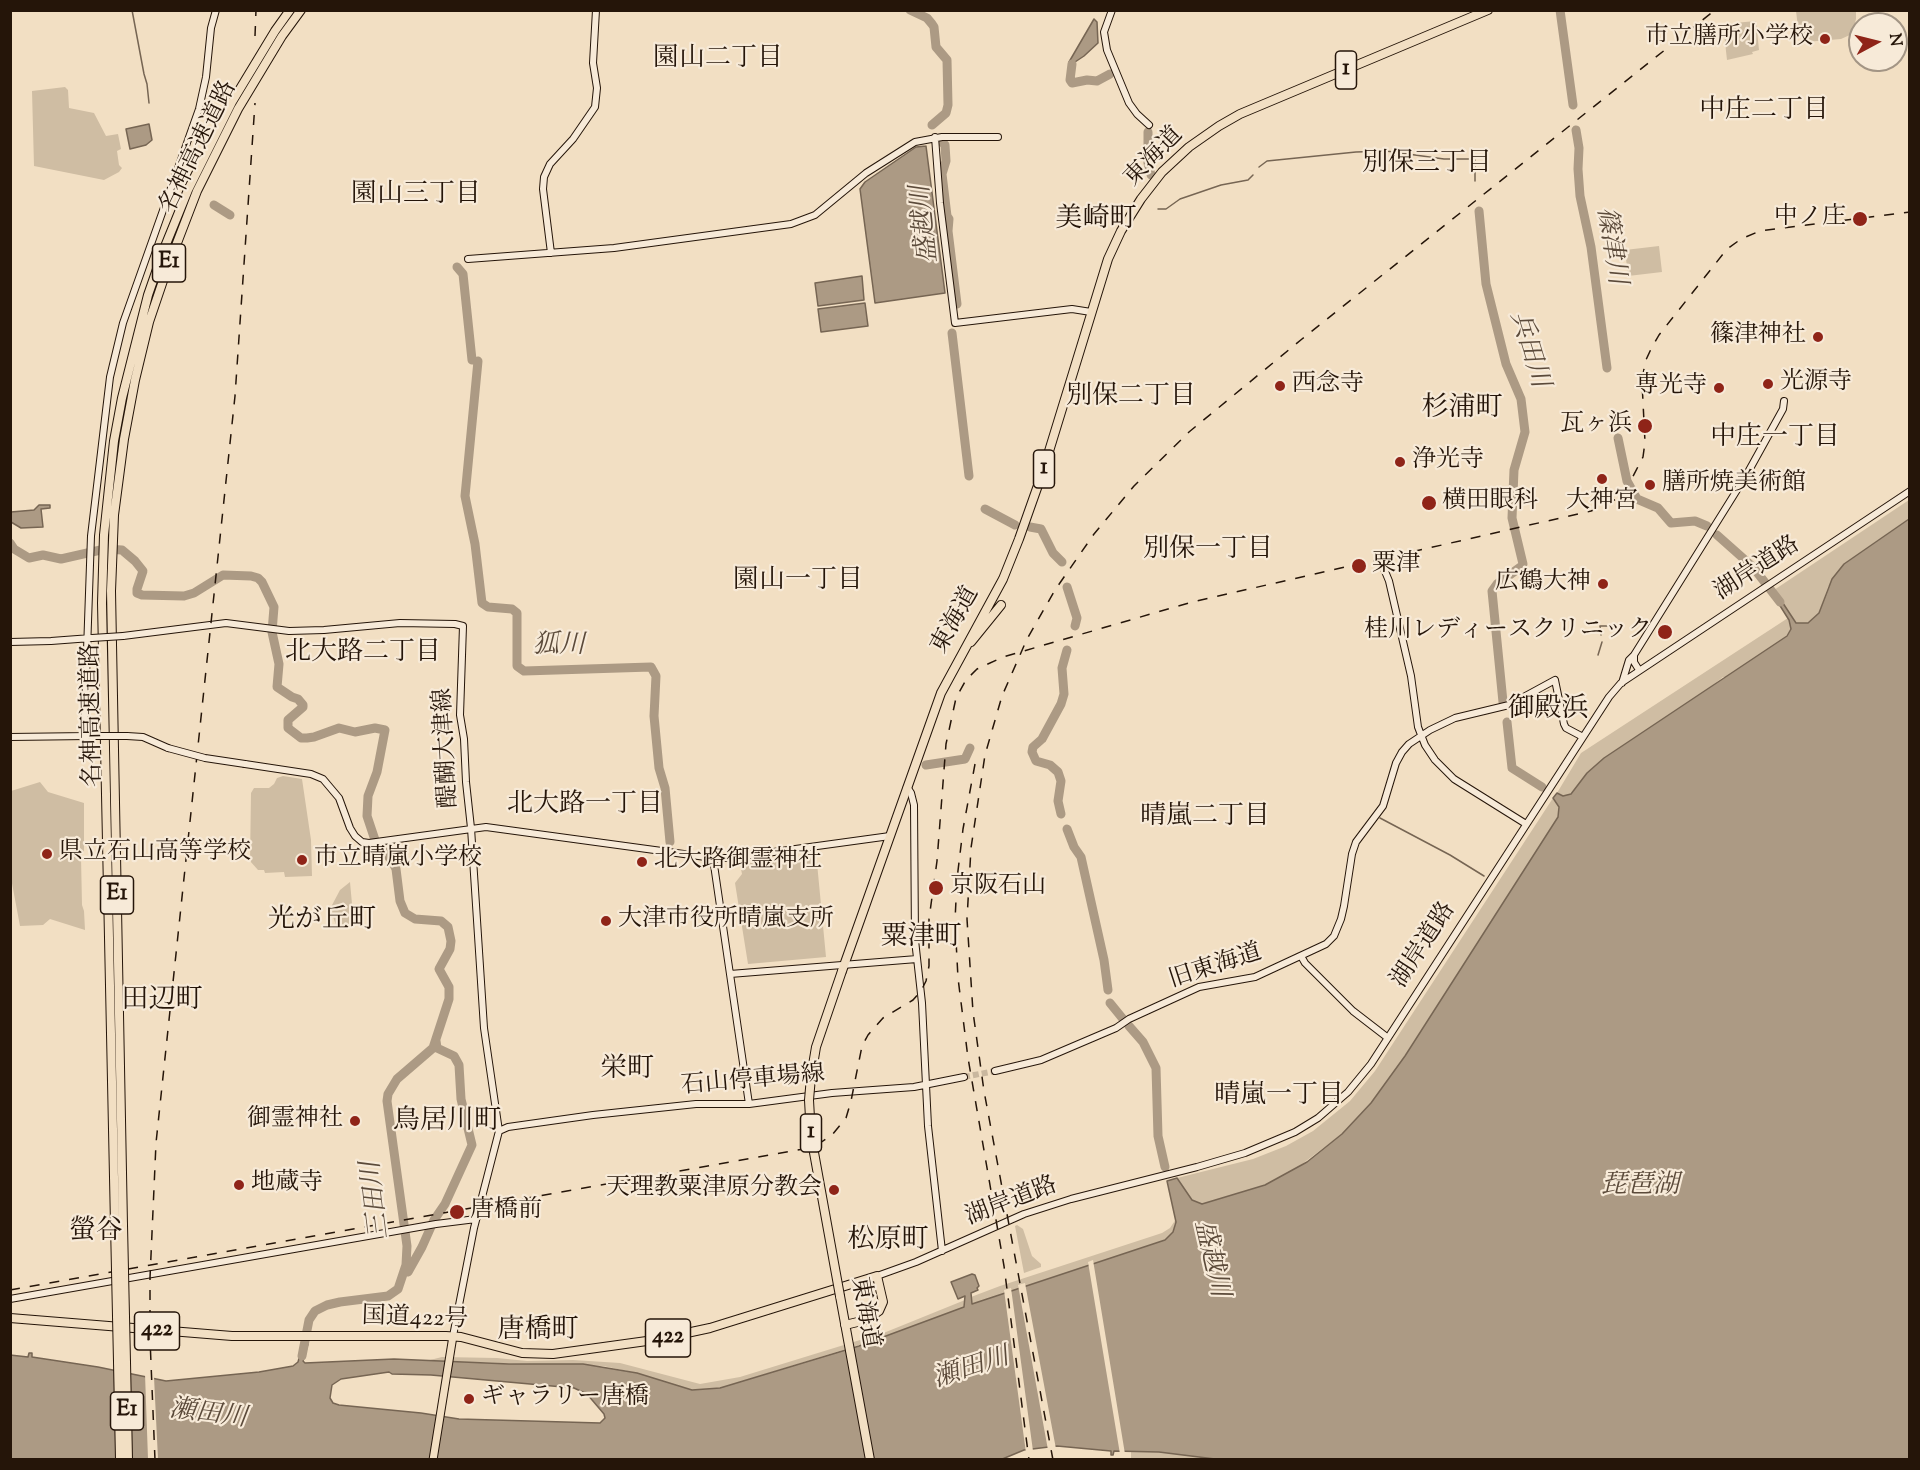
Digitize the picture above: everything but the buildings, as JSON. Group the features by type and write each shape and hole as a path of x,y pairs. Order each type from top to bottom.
{"highway":[{"name":"名神高速道路","path":"120,1460 119,1225 107,566 110,474 122,398 146,304 164,249 210,144 252,69 290,10"},
{"name":"名神高速道路","path":"108,543 135,380 149,322 167,268 197,191 238,109 282,36 301,10"},
{"name":"東海道","path":"870,1460 811,1136 809,1100 818,1041 941,693 1007,569 1038,485 1108,259 1131,213 1162,172 1199,139 1250,109 1488,10"},
{"path":"991,600 994,606 1001,605"},
{"path":"981,619 1001,605"},
{"path":"965,647 978,635 1001,605"},
{"name":"名神高速道路","path":"119,1225 128,1460"},
{"path":"845,1325 866,1320 879,1311 883,1302 878,1276"},
{"name":"国道422号","path":"10,1318 195,1334 308,1337 453,1336 522,1353 544,1355 670,1337 710,1328 878,1276"}],"main road":[{"path":"432,1460 453,1336"}],"street":[{"path":"88,736 90,551 102,438 114,356 123,322 199,109 206,77 211,28 216,10"},
{"path":"551,253 543,189 544,177 550,164 584,125 597,102 593,63 596,10"},
{"path":"1112,10 1104,32 1107,50 1130,103 1137,114 1149,125"},
{"path":"934,137 955,322 1072,309 1091,312"},
{"path":"468,259 642,245 784,225 805,220 827,207 866,173 908,145 934,137 998,137"},
{"path":"1621,683 1629,660 1634,656 1747,474 1783,410 1784,401"},
{"name":"湖岸道路","path":"878,1276 942,1251 1017,1216 1219,1161 1266,1145 1295,1132 1318,1118 1348,1092 1371,1064 1609,697 1621,683 1910,491"},
{"path":"1382,564 1389,581 1411,676 1418,728 1431,754 1449,774 1481,797 1526,824"},
{"name":"醍醐大津線","path":"10,642 51,642 123,636 226,623 272,629 324,630 412,623 463,626 460,715 471,828 486,827 713,858 730,858 890,836"},
{"path":"1634,656 1634,662 1639,670"},
{"name":"旧東海道","path":"995,1071 1041,1060 1116,1028 1129,1019 1199,987 1247,980 1326,944 1334,936 1344,906 1356,842 1383,806 1396,763 1402,752 1422,736 1455,718 1509,705 1555,680 1564,724 1566,728 1583,737"},
{"path":"10,737 142,737 196,757 317,775 336,792 355,836 362,842 381,842 471,828 484,1028 499,1131 476,1219 453,1336"},
{"path":"907,787 914,805 915,932 922,1004 925,1084 942,1251"},
{"path":"713,858 749,1104"},
{"path":"1301,956 1305,963 1353,1011 1388,1038"},
{"path":"730,974 843,968 917,959"},
{"path":"925,1084 964,1077"},
{"name":"石山停車場線","path":"499,1131 508,1127 696,1104 749,1104 925,1084"},
{"path":"10,1299 428,1225 476,1219"}],"shaded area":[{"path":"1796,11 1856,11 1848,12 1848,36 1841,39 1805,42 1799,35"},
{"path":"1756,21 1759,50 1752,52 1753,54 1727,60 1723,24"},
{"path":"65,87 68,90 69,108 94,113 106,136 118,134 121,149 117,151 119,165 122,168 104,180 34,166 32,91"},
{"path":"1659,246 1662,272 1628,276 1625,250"},
{"path":"1909,500 1909,519 1844,564 1828,587 1819,613 1808,623 1796,623 1774,590"},
{"path":"1788,618 1791,629 1784,639 1723,677 1604,758 1587,773 1571,794 1563,796 1557,793 1581,753"},
{"path":"283,776 302,779 311,840 312,876 285,877 284,872 265,873 264,870 258,870 250,861 251,793 254,788 269,788 277,778"},
{"name":"県立石山高等学校","path":"40,782 48,792 84,803 84,851 81,857 85,930 50,919 43,925 20,926 11,878 11,791"},
{"path":"1553,798 1559,805 1558,817 1393,1074 1371,1103 1342,1134 1294,1170 1265,1185 1207,1204 1192,1200 1177,1178 1253,1159 1286,1146 1313,1131 1350,1101 1375,1071"},
{"path":"795,858 796,860 811,858 817,863 826,957 748,964 735,883 742,874 740,864"},
{"path":"350,882 355,913 350,914 349,927 336,925 331,907 340,890"},
{"path":"1176,1219 1173,1232 1165,1240 972,1304 971,1297 1000,1286 1162,1233 1170,1228"},
{"path":"1015,1226 1023,1229 1032,1256 1041,1264 1041,1267 1024,1273"},
{"path":"965,1300 964,1307 904,1331 720,1388 692,1390 637,1373 603,1366 430,1360 442,1357 620,1363 700,1384 740,1377 886,1332"},
{"path":"1131,1451 1159,1452 1223,1459 1131,1459"}],"water":[{"path":"1094,19 1097,22 1098,43 1072,64 1069,62"},
{"path":"149,124 152,140 146,145 130,149 126,129"},
{"path":"926,146 945,293 875,303 860,189 865,182 916,147"},
{"path":"862,276 864,300 818,306 815,283"},
{"path":"865,303 868,326 821,332 818,309"},
{"path":"39,505 50,505 50,508 41,509 43,527 21,528 11,522 11,512 34,510"},
{"name":"琵琶湖","path":"1909,519 1909,1459 1223,1460 1159,1452 1114,1451 1111,1455 1111,1451 1057,1446 1024,1450 1000,1460 11,1459 10,1355 28,1357 29,1353 32,1353 32,1357 166,1381 259,1372 293,1366 298,1362 303,1344 308,1344 303,1361 305,1363 394,1359 509,1364 583,1364 637,1373 692,1390 720,1388 859,1346 964,1307 965,1296 958,1299 951,1282 972,1274 975,1275 979,1286 978,1290 971,1293 972,1304 1165,1240 1173,1232 1176,1222 1167,1181 1177,1178 1192,1200 1202,1204 1265,1185 1307,1162 1342,1134 1371,1103 1405,1056 1558,817 1559,807 1553,798 1557,793 1563,796 1571,794 1587,773 1604,758 1787,636 1791,629 1789,620 1772,593 1775,591 1796,623 1808,623 1819,613 1832,579 1844,564","holes":["389,1372 431,1375 574,1388 587,1394 605,1418 600,1423 459,1419 339,1405 333,1403 330,1398 332,1385 341,1379"]}],"pier":[{"path":"1093,1260 1125,1454 1120,1454 1088,1262"},
{"path":"1025,1283 1056,1449 1048,1450 1018,1285"},
{"path":"1011,1288 1033,1451 1026,1453 1004,1290"},
{"path":"145,1374 154,1377 158,1459 148,1459"}],"waterway":[{"name":"狐川","path":"132,10 149,103"},
{"name":"盛越川","path":"910,10 927,18 932,24 936,47 947,60 948,105 946,113 932,125"},
{"name":"篠津川","path":"1560,10 1573,105"},
{"name":"兵田川","path":"1072,64 1070,80 1072,83 1097,81 1110,74"},
{"name":"篠津川","path":"1576,130 1579,148 1580,196 1591,247 1607,368"},
{"name":"兵田川","path":"1148,132 1148,163 1151,175"},
{"name":"盛越川","path":"942,142 945,145 946,161 942,174 957,304"},
{"name":"兵田川","path":"1259,167 1267,161 1386,151 1444,159 1475,160 1475,181"},
{"name":"兵田川","path":"1158,209 1166,209 1180,199 1221,185 1248,180 1253,175"},
{"name":"狐川","path":"214,205 230,215"},
{"name":"兵田川","path":"1479,211 1486,284 1506,364 1521,399 1525,432 1514,470 1512,518 1523,564 1497,584 1492,591 1503,702"},
{"name":"狐川","path":"457,267 463,274 472,360"},
{"name":"盛越川","path":"952,333 969,476"},
{"name":"狐川","path":"478,361 465,496 475,544 482,603 488,607 512,609 517,613 517,666 524,671 651,667 656,676 654,716 659,768 665,788 670,842"},
{"name":"篠津川","path":"1618,438 1627,481 1637,499 1658,508 1671,523 1695,521 1707,526"},
{"name":"盛越川","path":"985,509 1015,525"},
{"name":"盛越川","path":"1030,527 1041,529 1053,553 1062,562"},
{"name":"篠津川","path":"1717,535 1753,567 1780,602"},
{"name":"三田川","path":"10,543 14,549 29,558 43,555 61,559 105,549 122,550 143,571 137,589 137,593 142,595 184,596 194,593 223,575 258,578 274,607 272,632 279,664 277,687 298,699 303,705 288,720 288,728 301,738 314,737 339,728 355,732 375,728 385,730 377,772 368,796 367,816 375,840 396,869 400,901 405,913 415,919 441,921 448,927 450,949 439,969 449,987 449,999 433,1048 397,1079 388,1094 387,1101 407,1246 406,1265 398,1289 388,1296 340,1302 315,1311 309,1320 302,1356"},
{"name":"盛越川","path":"1067,587 1077,618 1075,626"},
{"path":"1601,635 1600,626 1609,626"},
{"path":"1598,655 1602,642"},
{"name":"盛越川","path":"1061,814 1058,801 1061,781 1058,772 1050,765 1036,761 1032,752 1033,747 1042,739 1061,704 1064,694 1062,668 1067,650"},
{"name":"兵田川","path":"1507,722 1512,768 1542,787"},
{"name":"狐川","path":"926,765 965,759 970,748"},
{"path":"1380,818 1484,876"},
{"name":"盛越川","path":"1067,829 1081,857 1104,960 1108,990"},
{"name":"盛越川","path":"1110,1003 1123,1019"},
{"name":"盛越川","path":"1129,1026 1143,1042 1156,1068 1158,1136 1165,1167"},
{"path":"408,1272 434,1220 445,1204 472,1145 461,1099 459,1065 454,1056 437,1048 436,1041"}],"tunnel":[{"path":"964,1077 995,1071"}],"railway":[{"path":"255,36 256,10"},
{"path":"1053,1460 984,1091 973,1012 967,919 971,848 985,755 1002,696 1027,639 1055,590 1094,534 1134,486 1189,432 1302,339 1715,10"},
{"path":"155,1460 150,1278 156,1143 235,396 255,103"},
{"path":"10,1290 809,1148 820,1143 832,1135 846,1118 862,1046 868,1035 883,1018 913,1000 926,981 929,966 929,919 937,861 946,744 956,698 966,680 977,669 1003,657 1192,602 1591,511 1604,506 1616,499 1628,486 1643,457 1645,442 1642,382 1645,362 1651,349 1659,335 1727,249 1741,239 1760,231 1910,212"},
{"path":"975,764 963,829 957,879 955,921 958,978 968,1058 1004,1266 1029,1460"}],"place":[{"name":"市立膳所小学校","path":"1825,39"},
{"name":"中ノ庄","path":"1860,219"},
{"name":"篠津神社","path":"1818,337"},
{"name":"光源寺","path":"1768,384"},
{"name":"西念寺","path":"1280,386"},
{"name":"専光寺","path":"1719,388"},
{"name":"瓦ヶ浜","path":"1645,426"},
{"name":"浄光寺","path":"1400,462"},
{"name":"大神宮","path":"1602,479"},
{"name":"膳所焼美術館","path":"1650,485"},
{"name":"横田眼科","path":"1429,503"},
{"name":"粟津","path":"1359,566"},
{"name":"広鶴大神","path":"1603,584"},
{"name":"桂川レディースクリニック","path":"1665,632"},
{"name":"県立石山高等学校","path":"47,854"},
{"name":"市立晴嵐小学校","path":"302,860"},
{"name":"北大路御霊神社","path":"642,862"},
{"name":"京阪石山","path":"936,888"},
{"name":"大津市役所晴嵐支所","path":"606,921"},
{"name":"御霊神社","path":"355,1121"},
{"name":"地蔵寺","path":"239,1185"},
{"name":"天理教粟津原分教会","path":"834,1190"},
{"name":"唐橋前","path":"457,1212"},
{"name":"ギャラリー唐橋","path":"469,1399"}],"district":[{"name":"園山二丁目","path":"718,61"},
{"name":"中庄二丁目","path":"1764,113"},
{"name":"別保三丁目","path":"1427,166"},
{"name":"園山三丁目","path":"416,197"},
{"name":"美崎町","path":"1096,221"},
{"name":"別保二丁目","path":"1131,399"},
{"name":"杉浦町","path":"1462,410"},
{"name":"中庄一丁目","path":"1775,440"},
{"name":"別保一丁目","path":"1208,552"},
{"name":"園山一丁目","path":"798,583"},
{"name":"北大路二丁目","path":"363,655"},
{"name":"御殿浜","path":"1548,711"},
{"name":"北大路一丁目","path":"585,807"},
{"name":"晴嵐二丁目","path":"1205,819"},
{"name":"光が丘町","path":"322,922"},
{"name":"粟津町","path":"921,939"},
{"name":"田辺町","path":"162,1002"},
{"name":"栄町","path":"627,1071"},
{"name":"晴嵐一丁目","path":"1279,1098"},
{"name":"鳥居川町","path":"447,1123"},
{"name":"螢谷","path":"96,1233"},
{"name":"松原町","path":"888,1242"},
{"name":"唐橋町","path":"538,1332"}],"water label":[{"name":"瀬田川","path":"972,1370"},
{"name":"瀬田川","path":"208,1416"}]}
